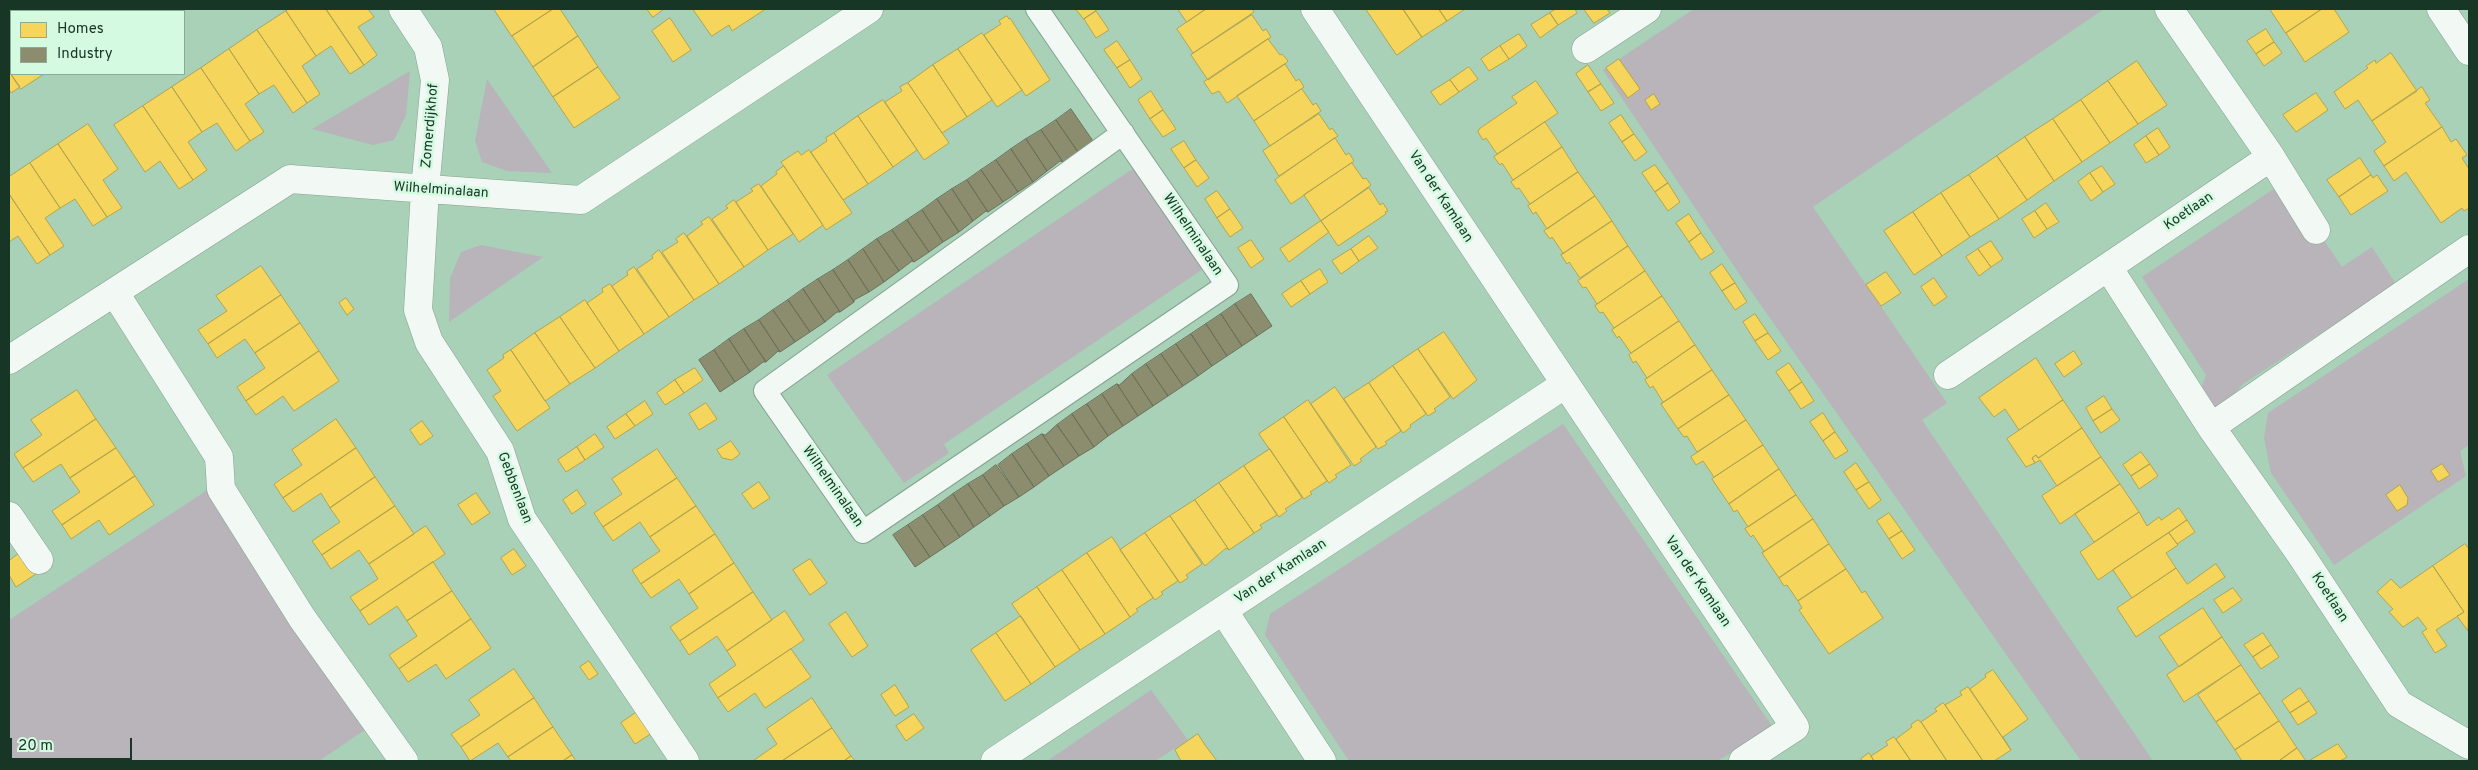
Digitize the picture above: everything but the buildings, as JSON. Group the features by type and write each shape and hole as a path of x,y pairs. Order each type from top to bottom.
{"street":[{"name":"Zomerdijkhof","path":"403,9 428,47 435,80 425,190"},
{"name":"Wilhelminalaan","path":"9,360 290,179 581,200 869,9"},
{"name":"Van der Kamlaan","path":"1315,9 1564,385 1795,727 1743,761"},
{"path":"1586,50 1646,9"},
{"path":"2169,9 2270,157 2316,230"},
{"path":"2440,9 2469,51"},
{"name":"Koetlaan","path":"1948,375 2270,157"},
{"name":"Gebbenlaan","path":"425,190 418,310 429,342 500,451 522,519 685,761"},
{"path":"2211,427 2469,249"},
{"name":"Koetlaan","path":"2108,267 2211,427 2301,555 2399,704 2469,745"},
{"path":"115,293 219,458 221,489 302,618 404,761"},
{"name":"Van der Kamlaan","path":"995,761 1564,385"},
{"path":"9,516 39,560"},
{"name":"Van der Kamlaan","path":"1223,610 1322,761"}],"lane":[{"name":"Wilhelminalaan","path":"1037,9 1123,133 1227,286 863,532 765,391 1123,133"}],"shaded area":[{"path":"9,9 94,9 10,10 9,67"},
{"path":"1694,9 2104,9 1813,207 1947,403 1922,420 2153,761 2081,761 1746,284 1603,70"},
{"path":"410,71 406,115 394,140 373,145 312,129"},
{"path":"487,79 552,173 507,171 482,162 475,141"},
{"path":"1134,168 1203,269 944,444 949,453 904,483 827,375"},
{"path":"2284,182 2342,267 2372,247 2396,284 2243,384 2215,415 2195,404 2206,375 2142,277"},
{"path":"481,245 543,257 449,322 450,278 461,252"},
{"path":"2469,279 2469,445 2460,451 2466,476 2334,565 2271,473 2264,438 2268,413"},
{"path":"1563,424 1772,726 1718,761 1349,761 1265,635 1270,614"},
{"path":"212,487 372,725 319,761 9,761 9,620"},
{"path":"1151,690 1188,740 1155,761 1047,761"}]}
